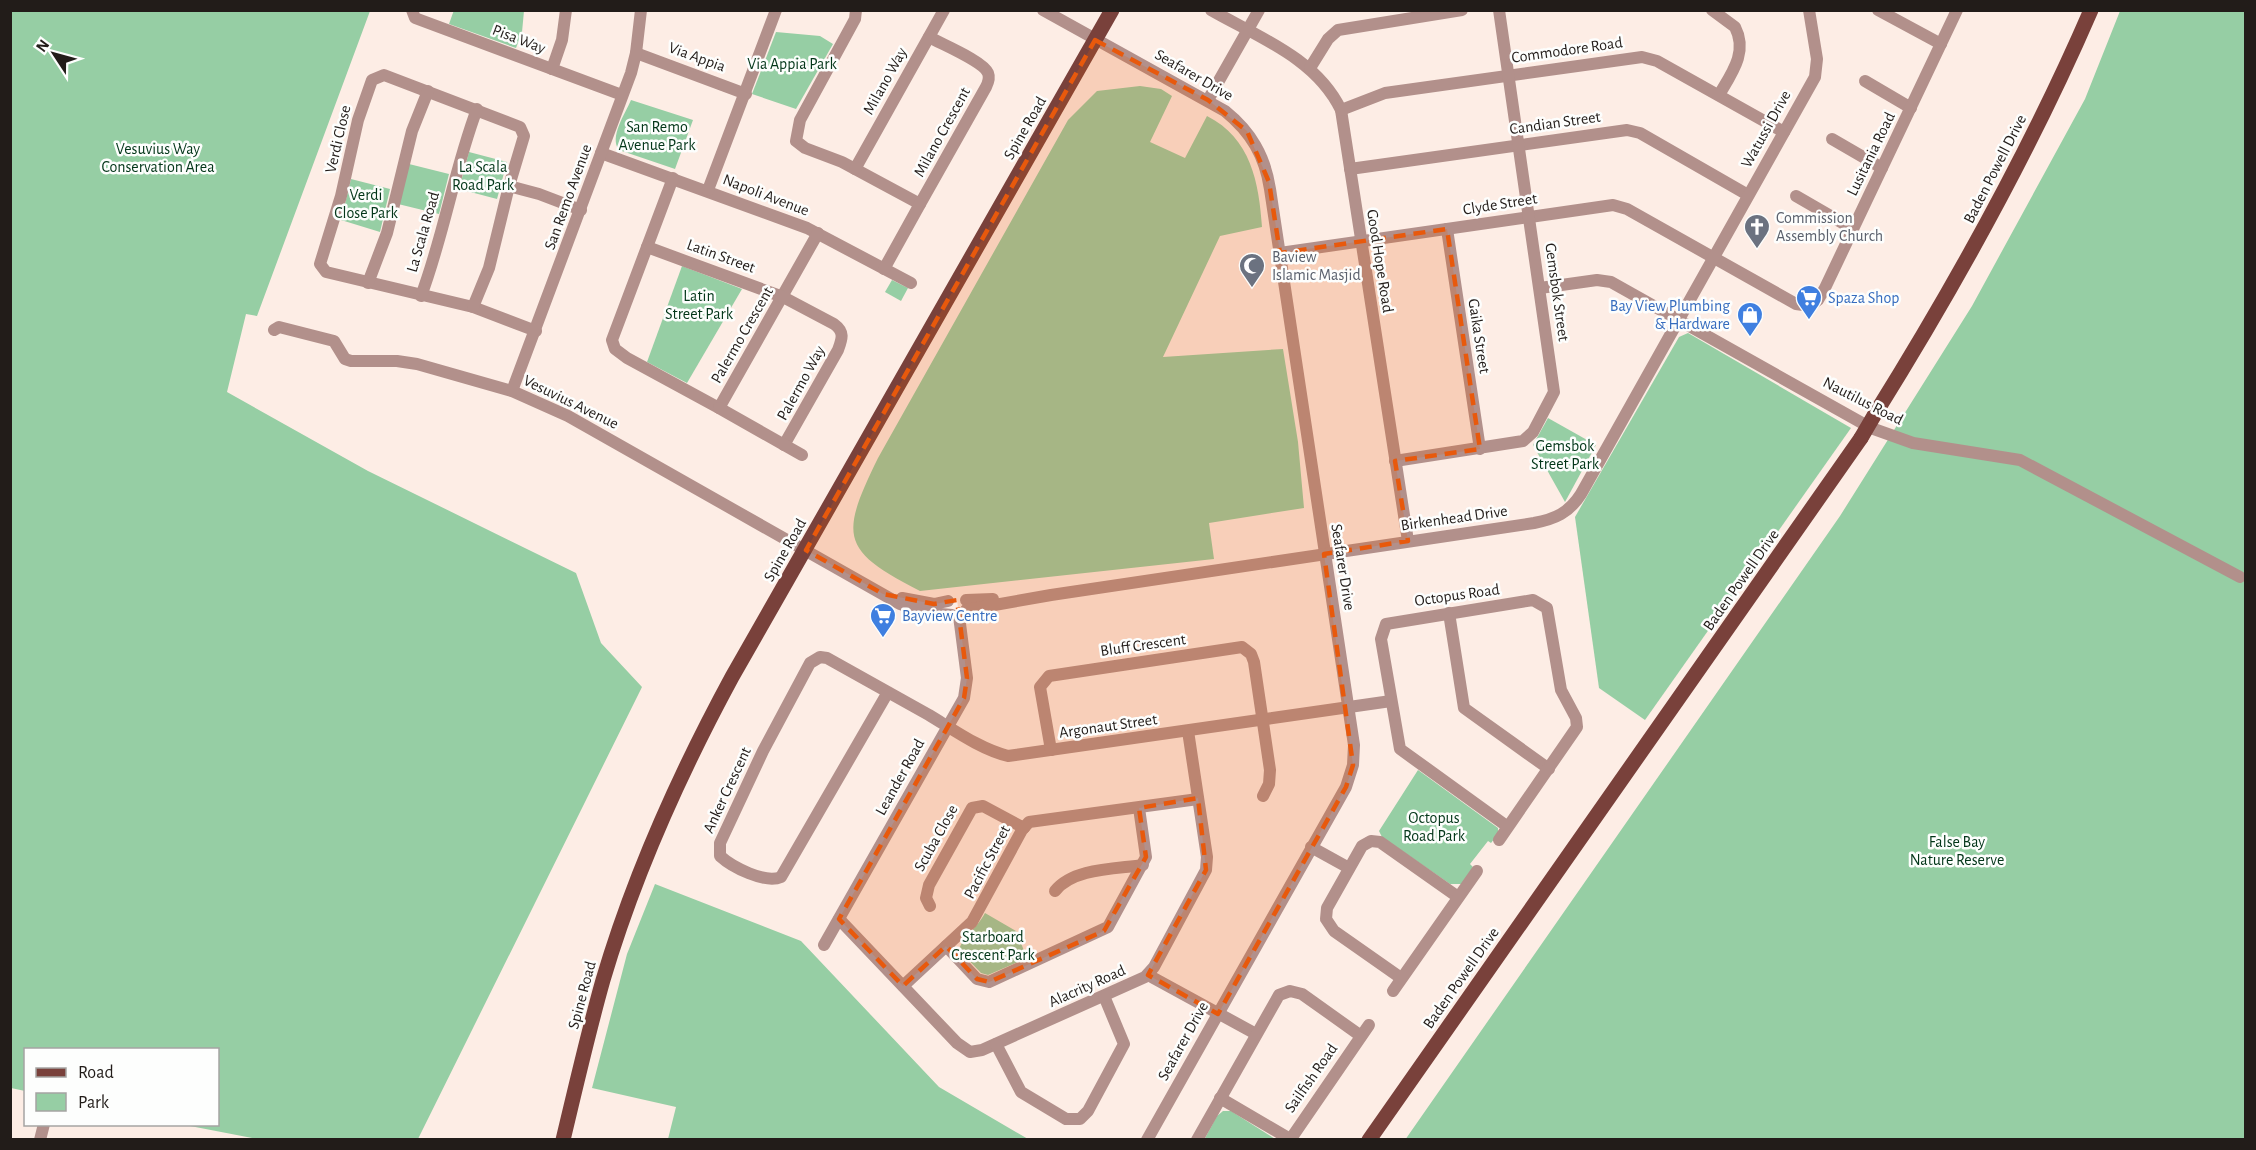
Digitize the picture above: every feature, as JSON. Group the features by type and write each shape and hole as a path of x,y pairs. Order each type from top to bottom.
{"main road":[{"name":"Spine Road","path":"563,1140 604,979 655,838 711,715 1112,10"},
{"name":"Baden Powell Drive","path":"1369,1140 1861,438 1952,287 1995,209 2039,122 2091,10"}],"street":[{"name":"Pisa Way","path":"412,10 415,18 622,95"},
{"name":"Pisa Way","path":"552,69 562,40 566,10"},
{"name":"San Remo Avenue","path":"512,391 622,95 636,53 641,10"},
{"path":"708,190 776,10"},
{"path":"855,169 806,148 796,141 795,137 800,120 855,19 856,10"},
{"name":"Milano Way","path":"855,169 944,10"},
{"name":"Seafarer Drive","path":"1043,10 1208,100 1237,121 1259,151 1269,182 1348,707 1353,765 1346,786 1147,1140"},
{"name":"Good Hope Road","path":"1211,10 1310,68 1341,110 1408,541"},
{"path":"1208,100 1259,10"},
{"path":"1310,68 1328,39 1338,30 1462,10"},
{"name":"Gemsbok Street","path":"1395,461 1516,443 1528,438 1552,399 1554,383 1499,10"},
{"path":"1712,10 1735,27 1740,49 1738,62 1719,95"},
{"name":"Watussi Drive","path":"1713,256 1815,77 1816,59 1809,10"},
{"path":"1878,10 1941,44"},
{"name":"Lusitania Road","path":"1713,256 1796,304 1810,306 1821,295 1958,10"},
{"name":"Milano Crescent","path":"884,269 986,87 989,77 986,70 977,63 929,37"},
{"name":"Via Appia","path":"636,53 746,94"},
{"name":"Commodore Road","path":"1341,110 1385,93 1642,57 1657,61 1784,132"},
{"name":"Verdi Close","path":"473,307 489,268 523,131 517,124 380,75 372,80 364,100 341,195 320,264 326,272 473,307 536,331"},
{"path":"1865,81 1911,108"},
{"path":"368,283 387,233 412,130 428,91"},
{"name":"La Scala Road","path":"422,296 438,250 464,144 477,109"},
{"name":"Candian Street","path":"1350,169 1622,130 1633,131 1748,195"},
{"path":"1832,139 1882,168"},
{"name":"Napoli Avenue","path":"601,153 708,190 818,233 911,284"},
{"name":"Milano Crescent","path":"855,169 920,204"},
{"name":"Palermo Crescent","path":"673,178 612,340 613,346 627,358 719,408 818,233"},
{"path":"509,186 581,210"},
{"path":"1796,196 1852,229"},
{"name":"Clyde Street","path":"1280,253 1607,205 1620,206 1713,256"},
{"name":"Gaika Street","path":"1447,229 1480,449"},
{"name":"Latin Street","path":"647,247 783,297"},
{"name":"Birkenhead Drive","path":"806,550 900,604 915,610 961,610 1548,521 1566,512 1579,497 1713,256"},
{"name":"Nautilus Road","path":"1540,288 1603,280 1871,428 1913,443 2005,456 2027,463 2240,578"},
{"name":"Palermo Way","path":"783,297 834,324 840,330 843,339 784,445"},
{"name":"Vesuvius Avenue","path":"274,330 279,327 334,341 345,359 351,362 398,361 417,364 512,391 568,416 806,550"},
{"path":"719,408 802,455"},
{"name":"Birkenhead Drive","path":"883,594 934,604 948,602 955,595 961,610"},
{"name":"Octopus Road","path":"1499,840 1575,732 1577,723 1561,690 1547,608 1533,600 1390,621 1384,626 1381,639 1400,749 1508,827"},
{"name":"Leander Road","path":"824,945 948,727 967,688 961,610 948,611 948,602"},
{"path":"1449,613 1464,708 1549,769"},
{"name":"Bluff Crescent","path":"1051,750 1040,687 1049,676 1238,647 1247,650 1254,662 1262,721"},
{"name":"Anker Crescent","path":"820,657 827,658 888,692 781,877 770,880 729,864 720,856 720,843 763,751 810,663 820,657"},
{"name":"Argonaut Street","path":"888,692 948,727 1008,756 1391,701"},
{"path":"1262,721 1270,770 1269,784 1263,796"},
{"name":"Alacrity Road","path":"839,919 961,1047 976,1052 1148,975 1206,870 1207,857 1188,731"},
{"name":"Pacific Street","path":"903,986 972,922 1023,828 1033,821 1198,799"},
{"name":"Scuba Close","path":"930,906 926,897 929,885 972,808 984,806 1023,828"},
{"path":"946,946 978,979 989,982 1104,931 1143,865 1146,850 1139,808"},
{"path":"1401,978 1334,931 1326,919 1328,908 1362,846 1376,841 1458,897"},
{"path":"1311,847 1349,868"},
{"path":"1054,891 1060,884 1075,876 1143,865"},
{"path":"1393,991 1477,871"},
{"path":"1148,975 1256,1034"},
{"name":"Sailfish Road","path":"1197,1140 1275,1000 1290,991 1302,994 1361,1036"},
{"path":"996,1044 1021,1092 1066,1119 1080,1119 1088,1112 1124,1044 1104,996"},
{"name":"Sailfish Road","path":"1290,1140 1370,1025"},
{"path":"1220,1098 1290,1140"}],"highlighted area":[{"path":"1095,40 1208,100 1247,131 1269,182 1280,253 1447,229 1480,449 1395,461 1408,541 1324,554 1353,765 1346,787 1218,1014 1148,975 1206,870 1198,798 1139,808 1146,857 1104,931 989,982 977,979 946,946 903,986 839,919 964,698 967,678 957,600 934,604 883,594 806,550"}],"green space":[{"name":"Vesuvius Way Conservation Area","path":"11,10 370,11 257,316 246,314 227,392 368,471 576,573 601,643 642,687 418,1139 257,1139 190,1126 219,1126 219,1048 24,1048 24,1091 11,1088"},
{"path":"454,10 524,11 522,32 516,48 449,24"},
{"name":"False Bay Nature Reserve","path":"2120,11 2245,11 2245,1139 1405,1140 1840,516 1972,306 2085,99"},
{"name":"Via Appia Park","path":"776,32 820,36 833,44 796,109 752,94"},
{"path":"1140,86 1161,89 1172,96 1150,142 1185,158 1207,116 1234,136 1250,163 1255,178 1262,227 1220,236 1163,357 1283,349 1298,442 1304,508 1209,523 1214,559 920,591 874,564 862,551 855,538 853,524 866,484 878,458 1068,120 1097,91"},
{"name":"San Remo Avenue Park","path":"631,100 693,120 675,169 619,150 616,145 617,132"},
{"name":"La Scala Road Park","path":"469,152 507,162 497,199 459,189"},
{"path":"409,164 449,174 439,214 398,204"},
{"name":"Verdi Close Park","path":"351,179 390,189 380,232 341,220"},
{"name":"Latin Street Park","path":"682,266 742,289 687,383 647,362"},
{"path":"892,280 908,288 901,301 885,292"},
{"path":"1688,333 1851,428 1645,720 1599,688 1575,517 1679,337"},
{"name":"Gemsbok Street Park","path":"1548,418 1596,445 1565,502 1533,445"},
{"name":"Octopus Road Park","path":"1418,770 1498,828 1498,834 1491,843 1488,841 1470,864 1473,867 1462,884 1450,884 1382,837 1379,831"},
{"path":"655,884 801,941 939,1087 1028,1139 668,1139 676,1107 592,1088 627,954"},
{"name":"Starboard Crescent Park","path":"985,913 1016,931 1027,958 988,975 981,973 959,950 963,941"},
{"path":"1223,1111 1231,1111 1275,1139 1204,1140 1217,1116"}],"place":[{"name":"Commission Assembly Church","path":"1757,250"},
{"name":"Baview Islamic Masjid","path":"1252,289"},
{"name":"Spaza Shop","path":"1809,321"},
{"name":"Bay View Plumbing & Hardware","path":"1750,338"},
{"name":"Bayview Centre","path":"883,639"}]}
